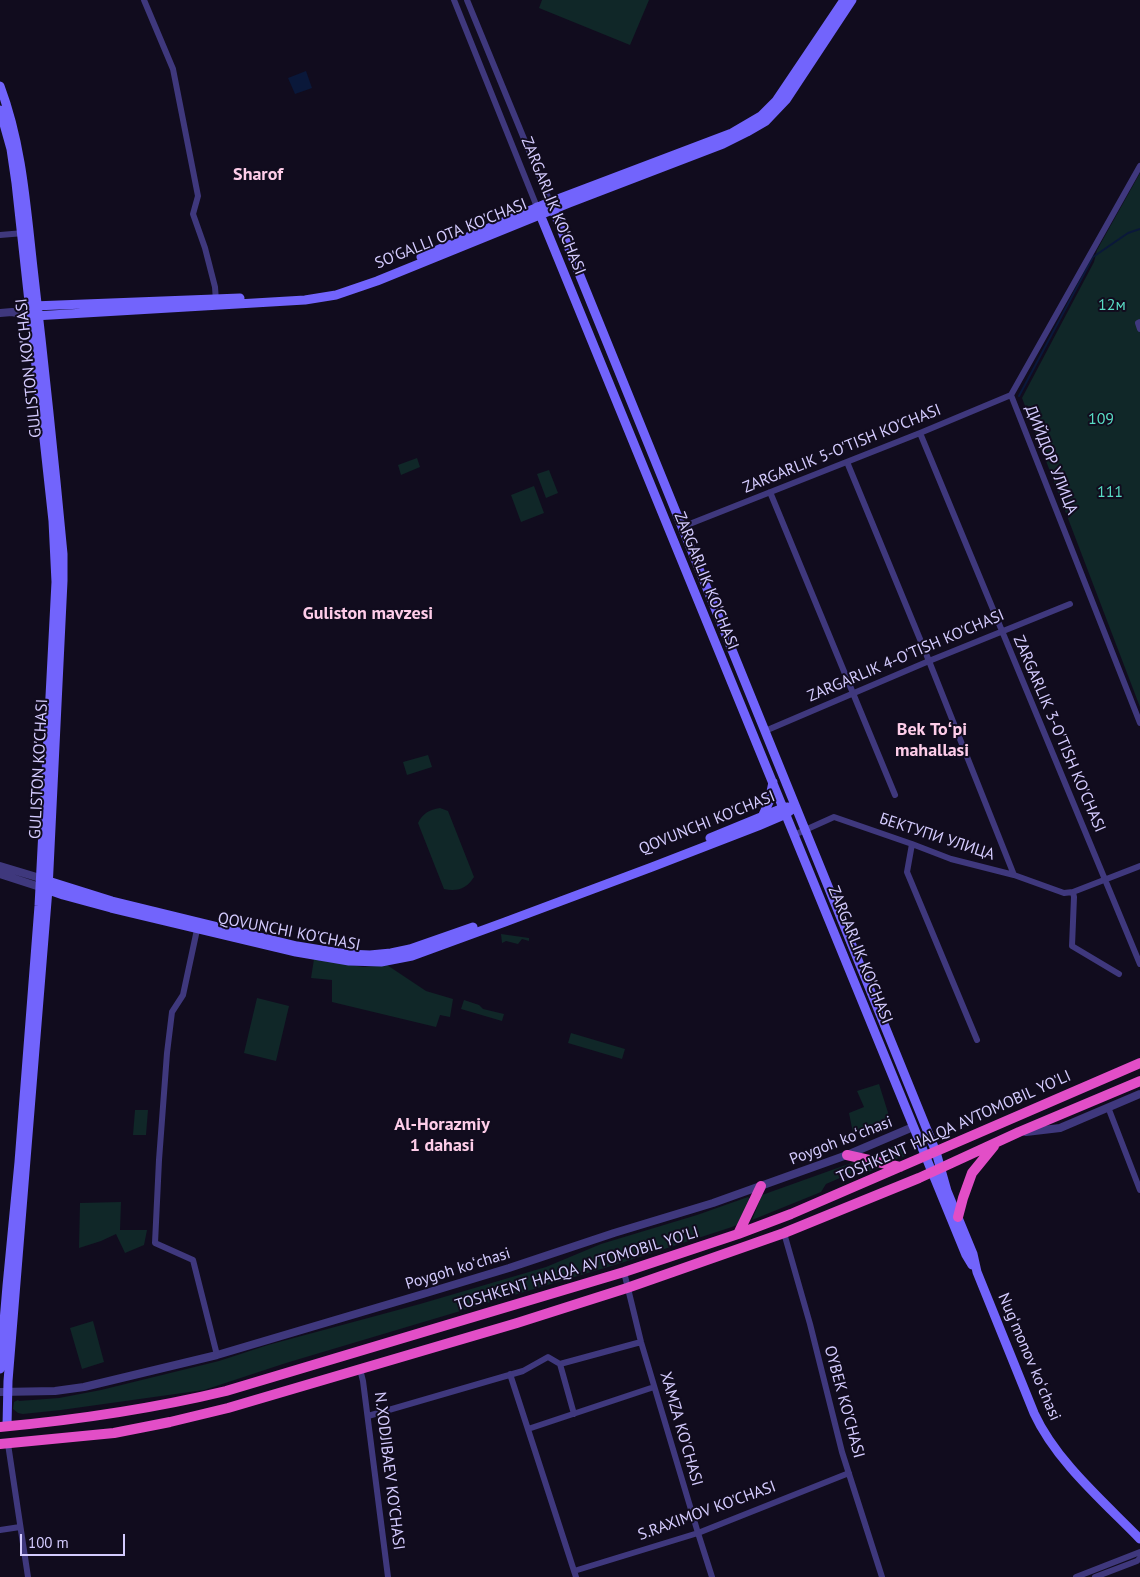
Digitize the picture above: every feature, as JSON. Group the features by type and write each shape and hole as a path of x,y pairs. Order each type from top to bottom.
{"highway":[{"name":"TOSHKENT HALQA AVTOMOBIL YO'LI","path":"2,1428 168,1405 226,1391 624,1272 738,1234 791,1214 1140,1063"},
{"name":"TOSHKENT HALQA AVTOMOBIL YO'LI","path":"4,1444 114,1433 228,1408 517,1323 627,1288 784,1234 936,1170 1140,1080"},
{"path":"1062,1096 1069,1110"},
{"path":"958,1218 972,1173 996,1142"},
{"path":"847,1155 901,1167"},
{"path":"738,1234 761,1186"},
{"path":"168,1405 170,1422"},
{"path":"2,1428 4,1444"}],"main road":[{"name":"SO'GALLI OTA KO'CHASI","path":"35,315 304,295 334,289 382,273 732,132 754,120 766,111 780,96 844,0"},
{"name":"SO'GALLI OTA KO'CHASI","path":"552,205 723,144 766,121 790,94 852,0"},
{"name":"GULISTON KO'CHASI","path":"0,86 9,112 18,150 25,233"},
{"name":"GULISTON KO'CHASI","path":"0,110 14,166 34,305 53,521 56,582 44,884 2,1428"},
{"name":"ZARGARLIK KO'CHASI","path":"552,205 936,1152 936,1170"},
{"name":"ZARGARLIK KO'CHASI","path":"539,211 925,1157 936,1170"},
{"name":"SO'GALLI OTA KO'CHASI","path":"34,305 216,303"},
{"path":"643,467 656,462"},
{"path":"647,476 660,471"},
{"path":"671,532 682,528"},
{"name":"ZARGARLIK 4-O'TISH KO'CHASI","path":"754,736 765,731"},
{"path":"762,817 769,802 773,782"},
{"name":"QOVUNCHI KO'CHASI","path":"44,884 296,952 349,961 394,960 412,956 584,893 796,806"},
{"name":"QOVUNCHI KO'CHASI","path":"198,925 307,948 358,955 391,953 410,949 513,913 650,862 762,817 785,811"},
{"name":"GULISTON KO'CHASI","path":"0,1369 44,884"},
{"name":"Nugʻmonov koʻchasi","path":"936,1170 948,1191 973,1254 977,1272 1034,1413 1046,1435 1072,1469 1140,1539"},
{"name":"Nugʻmonov koʻchasi","path":"936,1170 966,1255 977,1272"}],"street":[{"path":"144,0 173,69 198,196 193,214 205,248 215,287 216,303"},
{"name":"ZARGARLIK KO'CHASI","path":"454,0 539,211"},
{"name":"ZARGARLIK KO'CHASI","path":"467,0 552,205"},
{"path":"504,125 516,120"},
{"name":"ДИЙДОР УЛИЦА","path":"1140,166 1011,395 1140,724"},
{"path":"0,235 25,233"},
{"name":"SO'GALLI OTA KO'CHASI","path":"12,312 34,305"},
{"name":"SO'GALLI OTA KO'CHASI","path":"0,313 12,312 35,315"},
{"path":"1140,322 1138,323 1140,329"},
{"name":"ZARGARLIK 5-O'TISH KO'CHASI","path":"682,528 1011,395"},
{"name":"ZARGARLIK 3-O'TISH KO'CHASI","path":"920,433 1140,964"},
{"path":"847,462 1014,875"},
{"path":"770,492 895,795"},
{"name":"ZARGARLIK 4-O'TISH KO'CHASI","path":"765,731 929,661 1070,604"},
{"name":"БЕКТУПИ УЛИЦА","path":"794,835 834,817 951,859 1014,875 1064,893 1073,892"},
{"path":"912,844 907,872 977,1040"},
{"name":"QOVUNCHI KO'CHASI","path":"0,866 44,884"},
{"path":"1119,974 1072,946 1073,892 1140,866"},
{"name":"QOVUNCHI KO'CHASI","path":"0,874 44,884"},
{"path":"198,925 183,994 172,1012 167,1053 154,1243 193,1260 216,1355"},
{"path":"1019,1132 1060,1128 1140,1094"},
{"path":"1108,1107 1140,1190"},
{"name":"Poygoh koʻchasi","path":"4,1392 54,1391 84,1387 216,1355 509,1268 713,1203 847,1155 913,1127"},
{"name":"OYBEK KO'CHASI","path":"784,1234 810,1324 848,1473 882,1577"},
{"name":"XAMZA KO'CHASI","path":"624,1272 641,1342 712,1577"},
{"path":"560,1364 641,1342"},
{"path":"368,1416 523,1371 548,1357 560,1364 574,1414"},
{"name":"N.XODJIBAEV KO'CHASI","path":"360,1369 368,1416 388,1577"},
{"path":"510,1374 575,1574"},
{"path":"528,1429 654,1387"},
{"path":"4,1444 28,1577"},
{"name":"S.RAXIMOV KO'CHASI","path":"575,1574 698,1533 848,1473"},
{"path":"0,1530 20,1527"},
{"path":"1076,1577 1140,1552"},
{"path":"1095,1577 1137,1561 1140,1558"}],"green space":[{"path":"542,0 649,0 630,45 539,8"},
{"path":"1140,173 1140,707 1022,398 1094,262 1097,250"},
{"path":"417,458 420,467 401,475 398,465"},
{"path":"549,470 558,493 546,498 537,474"},
{"path":"534,486 544,513 521,522 511,495"},
{"path":"428,755 432,767 407,775 403,762"},
{"path":"440,808 448,811 474,877 465,886 454,890 444,889 418,823 427,812"},
{"path":"501,934 529,938 529,941 522,939 518,944 506,941 502,943"},
{"path":"314,959 363,967 387,965 426,991 453,999 450,1017 440,1015 436,1027 332,1002 332,980 311,978"},
{"path":"257,998 289,1006 276,1061 244,1053"},
{"path":"464,1000 479,1005 483,1009 504,1014 502,1021 461,1009"},
{"path":"571,1033 625,1049 622,1059 568,1043"},
{"path":"879,1084 890,1119 853,1133 849,1113 864,1107 857,1091"},
{"path":"135,1110 148,1110 146,1135 133,1135"},
{"path":"899,1144 905,1156 891,1159 867,1157"},
{"path":"857,1161 879,1168 866,1173 856,1171 826,1184 821,1192 752,1220 762,1195"},
{"path":"748,1197 751,1199 739,1224 732,1227 618,1264 286,1363 204,1390 23,1414 13,1409 14,1402 18,1400 59,1398 101,1390 219,1361 268,1345 420,1304 546,1267 601,1244 697,1215"},
{"path":"121,1202 120,1230 147,1230 144,1245 125,1253 116,1234 79,1248 80,1203"},
{"path":"93,1321 104,1362 82,1369 70,1328"}],"water":[{"path":"306,71 312,88 295,94 288,78"}],"waterway":[{"path":"1019,396 1093,257 1128,233 1140,229"}],"district":[{"name":"Sharof","path":"258,175"},
{"name":"Guliston mavzesi","path":"368,614"},
{"name":"Bek Toʻpi mahallasi","path":"932,740"},
{"name":"Al-Horazmiy 1 dahasi","path":"442,1135"}],"park label":[{"name":"12м","path":"1112,305"},
{"name":"109","path":"1101,419"},
{"name":"111","path":"1110,492"}]}
